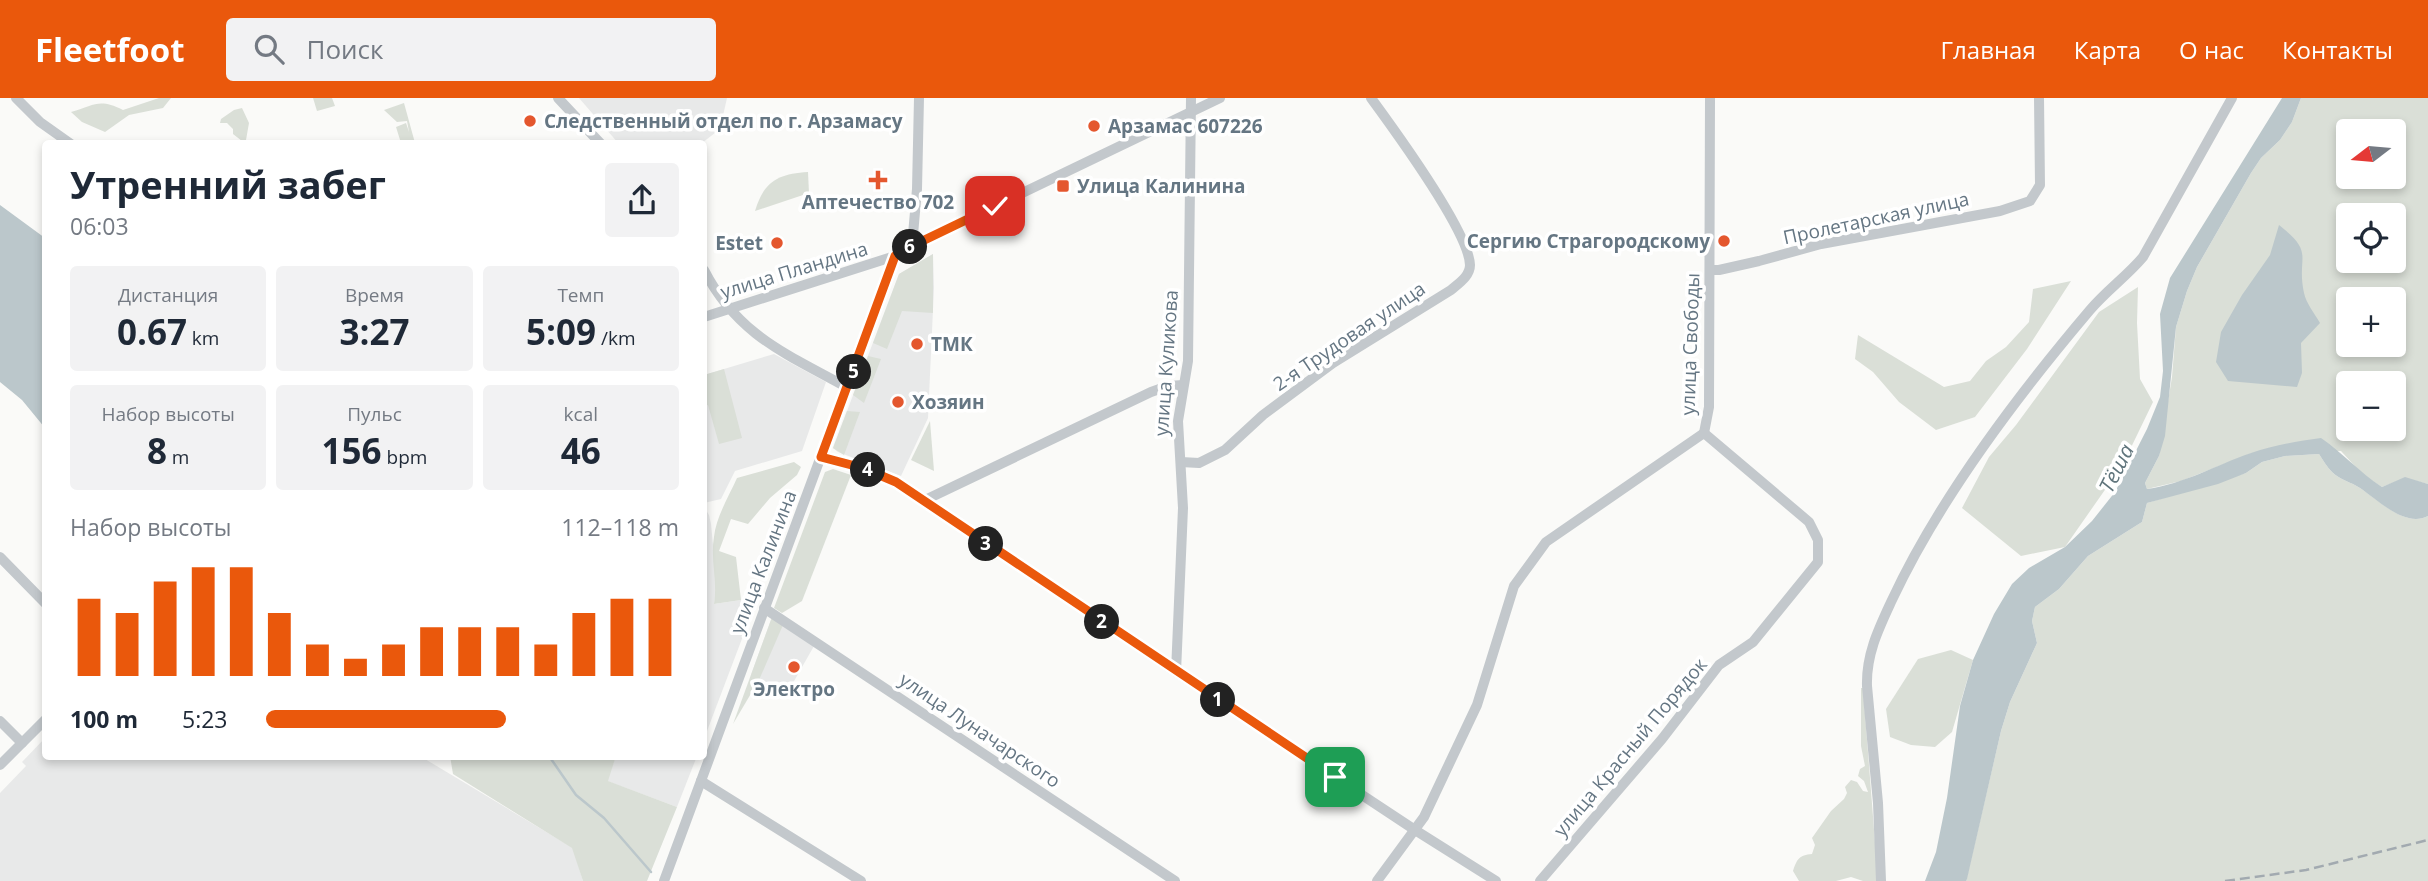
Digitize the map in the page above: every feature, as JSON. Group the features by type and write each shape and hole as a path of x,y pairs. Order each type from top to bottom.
{"street":[{"path":"16,98 40,122 65,140"},
{"path":"558,98 597,140"},
{"path":"912,246 917,190 919,98"},
{"name":"улица Куликова","path":"1176,672 1184,508 1178,421 1188,361 1191,98"},
{"name":"улица Пландина","path":"707,316 895,256 1220,98"},
{"name":"2-я Трудовая улица","path":"1181,462 1199,463 1225,450 1263,415 1333,363 1466,277 1470,267 1461,239 1433,191 1371,98"},
{"name":"улица Свободы","path":"1710,98 1709,407 1704,433 1809,522 1818,540"},
{"name":"Пролетарская улица","path":"1710,270 1759,261 1821,244 2000,211 2030,201 2040,185 2039,98"},
{"path":"1881,881 1878,803 1867,686 1867,668 1874,640 1909,563 1968,471 2029,384 2093,306 2129,274 2143,257 2231,98"},
{"name":"улица Калинина","path":"664,881 895,256"},
{"path":"707,276 714,291 729,310 763,341 848,388"},
{"path":"923,501 1151,392 1168,386 1183,385"},
{"path":"1377,881 1424,817 1477,705 1514,586 1546,542 1704,433"},
{"path":"821,457 863,468 896,482 1176,672 1496,881"},
{"name":"улица Красный Порядок","path":"1540,881 1662,739 1719,665 1753,642 1818,562 1818,540"},
{"path":"0,557 42,600"},
{"name":"улица Луначарского","path":"764,608 1175,881"},
{"path":"0,721 22,743"},
{"path":"0,765 42,723"},
{"path":"701,781 861,881"}],"shaded area":[{"path":"159,98 171,98 163,108 129,115 105,132 82,122 71,112 102,104 123,110"},
{"path":"313,98 332,98 335,106 317,111"},
{"path":"579,98 727,98 720,129 706,140 616,140"},
{"path":"2282,98 2301,98 2292,122 2251,173 2197,267 2187,291 2176,327 2165,436 2159,456 2145,483 2147,489 2187,479 2260,450 2321,438 2382,487 2405,477 2428,484 2428,516 2410,518 2392,511 2360,488 2335,475 2319,454 2285,456 2262,462 2246,473 2218,484 2147,503 2142,522 2088,556 2059,589 2035,607 2032,621 2037,643 2010,702 2001,731 1967,879 1925,881 1936,852 1960,706 1973,660 1994,614 2012,584 2029,568 2065,547 2092,521 2115,492 2160,397 2163,371 2160,314 2170,278"},
{"path":"2301,98 2428,98 2428,484 2405,478 2382,487 2363,475 2341,451 2252,453 2181,481 2147,489 2145,483 2159,456 2172,377 2176,327 2187,291 2197,267 2251,173 2261,158 2280,140 2292,122"},
{"path":"404,103 414,140 400,140 396,127 406,123 409,132 407,121 397,122 384,110"},
{"path":"242,108 249,123 246,140 241,140 233,134 233,129 227,123 220,123 221,119"},
{"path":"808,172 809,193 755,211 763,193 774,181 780,177"},
{"path":"0,205 42,236 42,424 22,400 0,382"},
{"path":"2279,225 2301,249 2304,293 2320,323 2301,343 2302,373 2297,387 2228,381 2216,362 2221,332 2242,295 2270,255"},
{"path":"933,254 928,418 901,476 833,448 899,274"},
{"path":"933,254 933,313 902,311 887,349 873,343 899,274"},
{"path":"2071,281 2027,349 1975,417 1936,430 1899,402 1873,372 1855,359 1858,335 1944,387 1970,381 1986,361 2006,347 2029,322 2033,289"},
{"path":"2138,287 2140,379 2153,402 2123,464 2065,547 2021,556 1962,508 1989,457 2016,425 2099,312"},
{"path":"774,354 826,382 802,451 735,471 721,499 707,502 707,374"},
{"path":"868,356 881,359 864,403 853,395"},
{"path":"724,369 742,438 719,444 707,405 707,374"},
{"path":"847,411 860,412 844,455 833,448"},
{"path":"930,421 934,471 911,460"},
{"path":"2319,454 2335,475 2360,488 2392,511 2410,518 2428,516 2428,881 1966,881 2001,731 2010,702 2037,643 2032,621 2035,607 2059,589 2088,556 2142,522 2147,503 2246,473 2262,462 2285,456"},
{"path":"794,462 801,467 797,475 770,498 748,524 731,519 719,551 736,557 741,600 714,604 715,529 737,478"},
{"path":"833,469 851,475 802,601 782,613 774,608 825,472"},
{"path":"707,512 711,524 717,586 714,604 741,600 754,607 707,731"},
{"path":"772,617 814,646 785,697 751,675"},
{"path":"772,617 783,625 759,680 733,724"},
{"path":"1951,650 1973,660 1952,732 1935,747 1911,745 1890,737 1886,709 1918,659"},
{"path":"1861,688 1878,881 1863,881 1851,877 1836,881 1799,881 1793,871 1796,863 1804,855 1812,854 1815,845 1812,838 1831,811 1844,799 1847,793 1845,787 1851,780 1868,792 1864,781 1858,776 1860,769 1865,766 1861,746"},
{"path":"42,741 42,760 427,760 573,848 583,881 0,881 0,793 26,766 22,762"},
{"path":"451,760 615,760 608,781 677,807 647,881 583,881 572,848 453,774"},
{"path":"615,760 695,760 677,807 607,781"}],"waterway":[{"path":"552,760 576,795 604,818 651,872"}],"railway":[{"path":"2225,881 2306,870 2428,840"}],"place":[{"name":"Следственный отдел по г. Арзамасу","path":"530,121"},
{"name":"Арзамас 607226","path":"1094,126"},
{"name":"Аптечество 702","path":"878,180"},
{"name":"Улица Калинина","path":"1063,186"},
{"name":"Сергию Страгородскому","path":"1724,241"},
{"name":"Estet","path":"777,243"},
{"name":"ТМК","path":"917,344"},
{"name":"Хозяин","path":"898,402"},
{"name":"Электро","path":"794,667"}],"route":[{"path":"995,206 895,256 821,457 863,468 896,482 1335,777"}],"water label":[{"name":"Тёша","path":"2116,468"}]}
